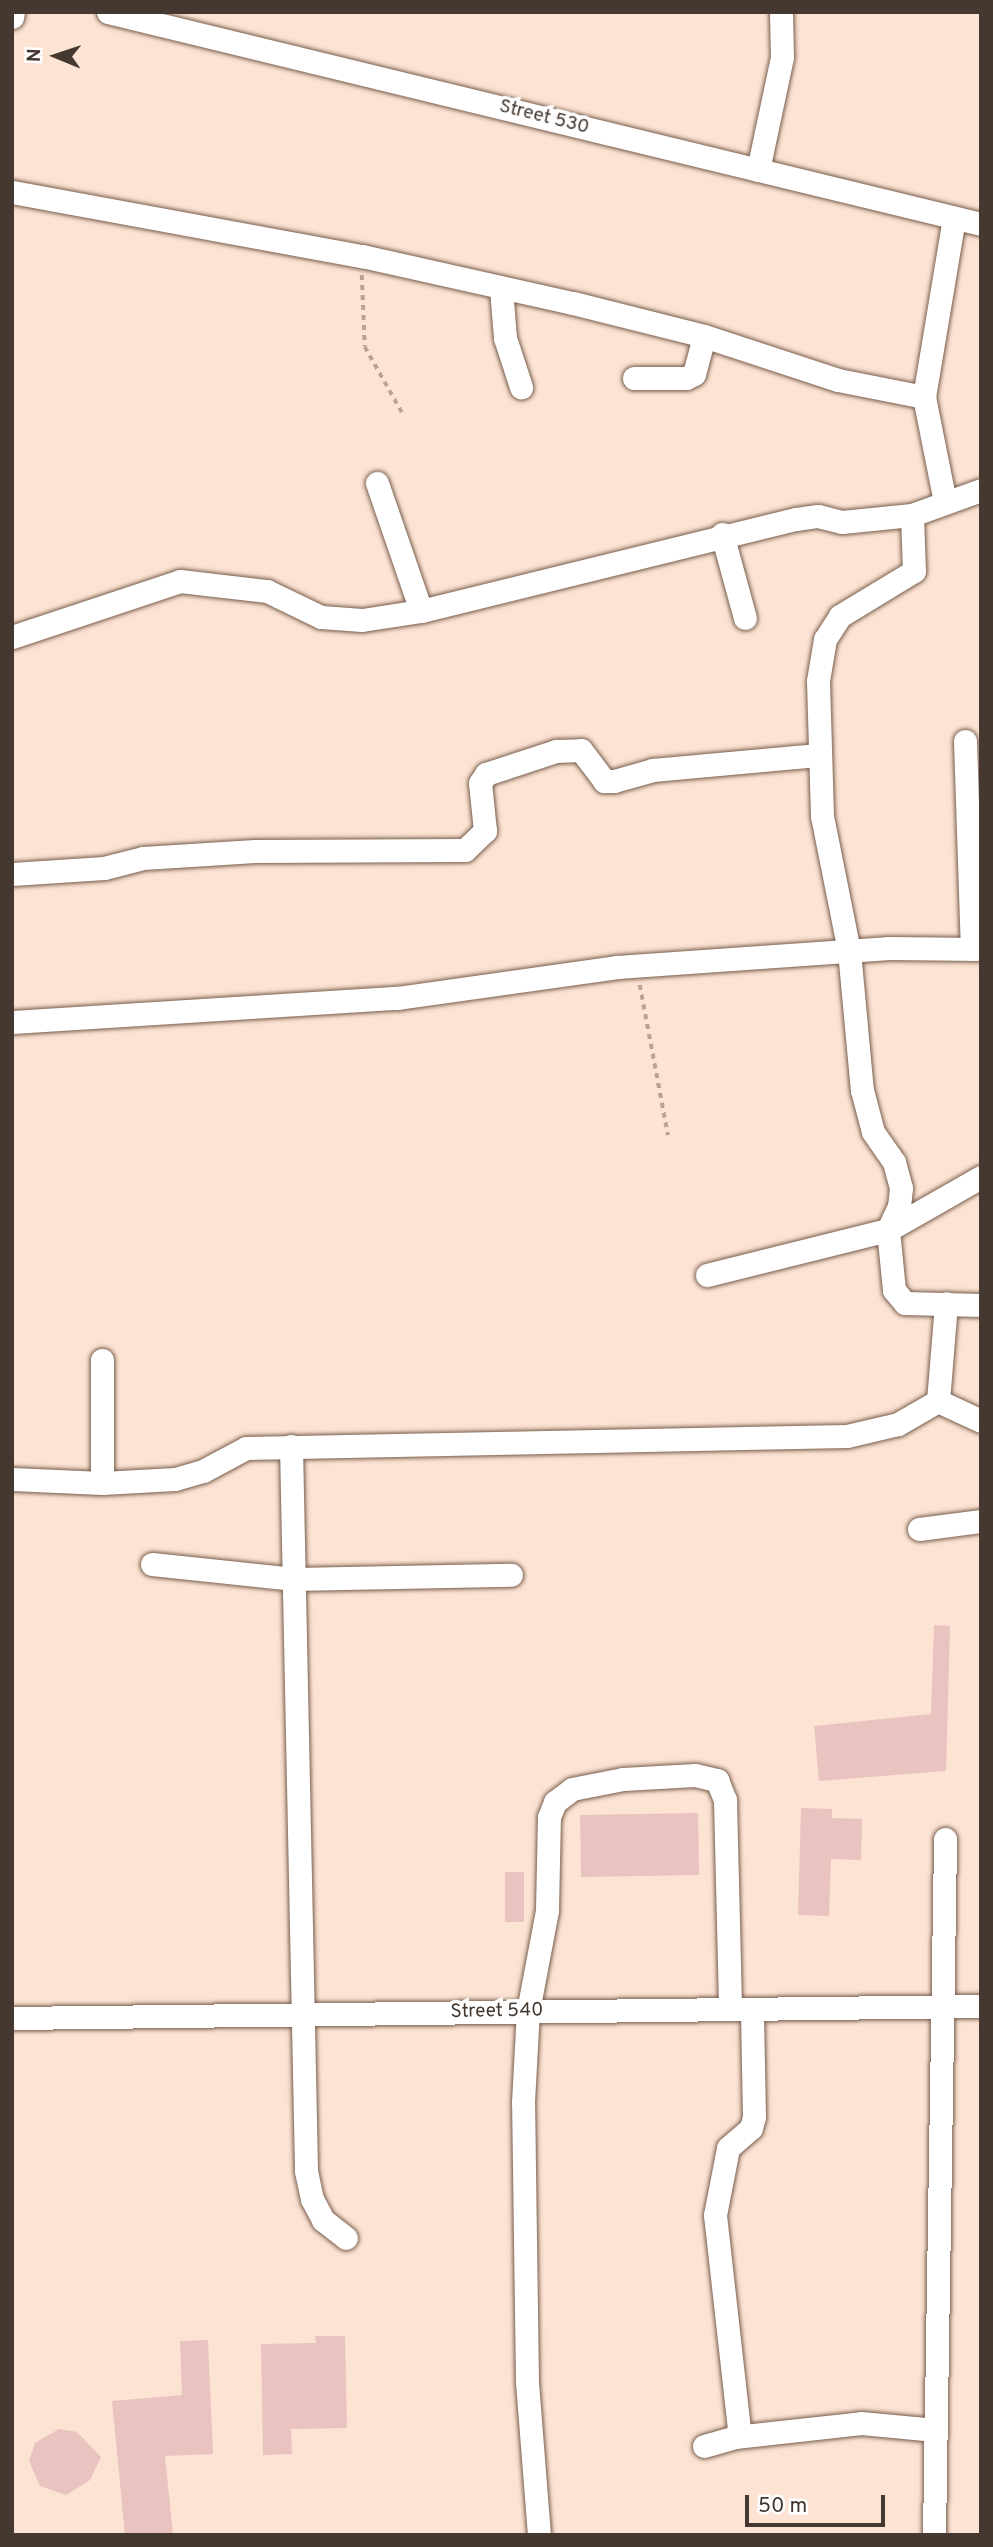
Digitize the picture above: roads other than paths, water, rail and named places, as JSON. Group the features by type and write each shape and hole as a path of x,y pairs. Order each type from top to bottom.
{"street":[{"name":"Street 530","path":"108,12 981,224"},
{"path":"758,170 782,57 781,12"},
{"path":"12,192 362,256 705,336 838,380 924,397"},
{"path":"944,502 924,397 954,218"},
{"path":"501,288 505,338 521,387"},
{"path":"634,377 686,379 698,368 705,336"},
{"path":"377,483 421,611"},
{"path":"12,637 180,581 267,592 321,617 362,620 421,611 722,534 807,517 842,522 912,515 981,490"},
{"path":"912,515 914,571 841,616 825,639 818,681 817,755 822,816 849,951 862,1090 873,1132 894,1162 901,1188 888,1230 898,1299 905,1304 981,1305"},
{"path":"722,534 745,618"},
{"path":"12,1022 397,998 637,966 849,951 976,949 965,741"},
{"path":"12,874 104,867 142,858 255,851 465,850 485,831 480,783 486,774 556,751 581,750 604,780 614,781 653,770 817,755"},
{"path":"707,1275 888,1230 981,1177"},
{"path":"938,1401 946,1303"},
{"path":"102,1360 102,1483"},
{"path":"938,1401 981,1421"},
{"path":"12,1479 102,1483 174,1479 203,1471 236,1450 290,1446 847,1436 898,1424 938,1401"},
{"path":"290,1446 306,2171 312,2199 323,2220 346,2238"},
{"path":"919,1529 981,1521"},
{"path":"152,1564 294,1579 510,1575"},
{"path":"539,2535 527,2382 523,2102 528,2011 547,1910 549,1817 555,1802 572,1789 623,1779 695,1775 717,1780 725,1800 741,2009 754,2117 751,2128 728,2148 715,2215 739,2411 735,2437"},
{"path":"934,2535 946,2006 945,1839"},
{"name":"Street 540","path":"12,2018 981,2006"},
{"path":"704,2446 735,2437 783,2435 848,2424 936,2430"}]}
